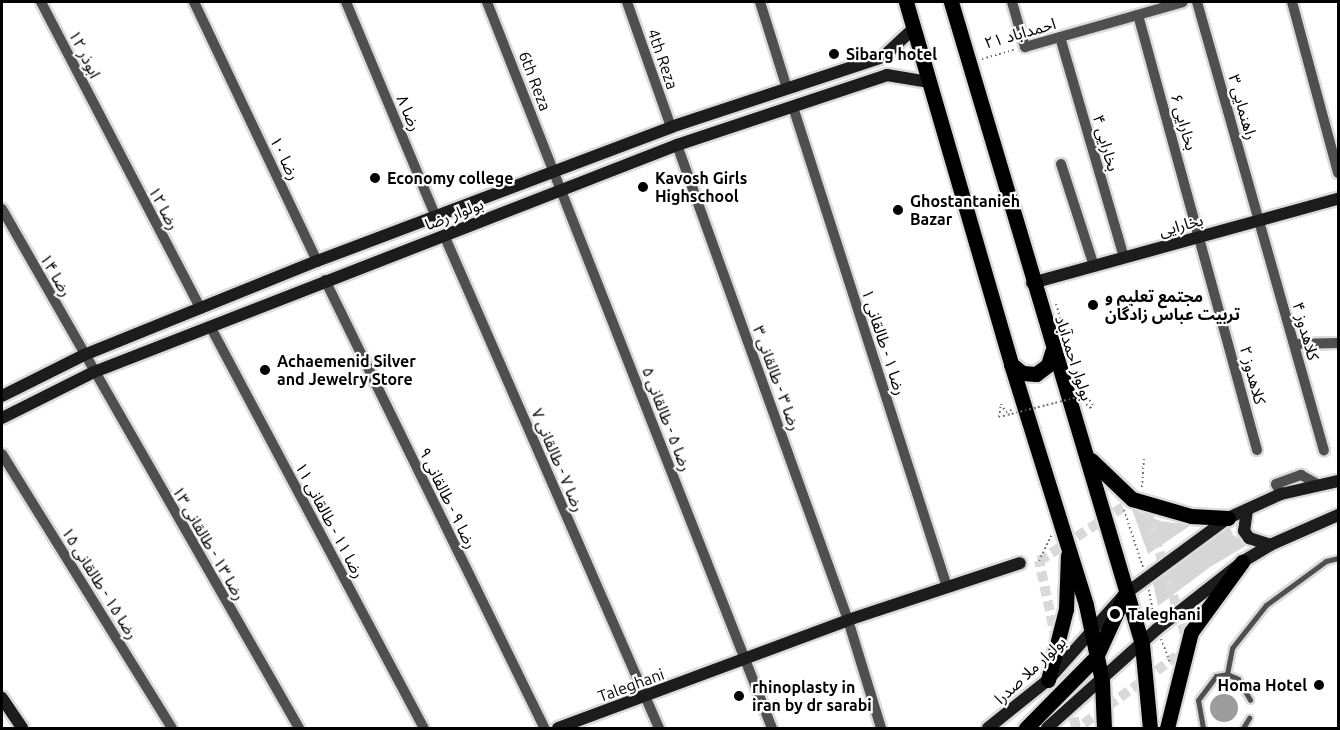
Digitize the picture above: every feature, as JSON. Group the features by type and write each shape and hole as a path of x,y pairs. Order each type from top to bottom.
{"main road":[{"path":"906,2 1011,364 1068,543 1093,633 1102,681 1104,729"},
{"name":"بولوار احمدآباد","path":"951,2 1052,352 1088,457 1125,594 1142,644 1150,729"},
{"path":"1011,364 1022,373 1036,374 1048,365 1052,352"},
{"path":"1088,457 1132,499 1191,516 1228,518"},
{"path":"1048,680 1066,609 1068,543"},
{"path":"1167,729 1191,632 1242,562"},
{"path":"1026,729 1096,657 1125,594"}],"street":[{"name":"ابوذر ۱۲","path":"41,2 102,121"},
{"name":"رضا ۱۰","path":"194,2 317,261"},
{"name":"رضا ۸","path":"346,2 436,217"},
{"name":"6th Reza","path":"488,2 561,191"},
{"name":"4th Reza","path":"627,2 670,127"},
{"path":"760,2 787,88"},
{"path":"1012,2 1025,47"},
{"name":"احمداباد ۲۱","path":"1025,47 1183,2"},
{"name":"راهنمایی ۳","path":"1197,2 1260,221"},
{"path":"1292,2 1338,173"},
{"name":"بخارایی ۶","path":"1138,15 1201,237"},
{"name":"بولوار رضا","path":"2,396 84,354 317,261 670,127 883,57 914,28"},
{"name":"بخارایی ۴","path":"1060,37 1124,258"},
{"path":"883,57 892,67 887,75"},
{"name":"بولوار رضا","path":"2,418 94,372 325,280 677,145 887,75 929,82"},
{"name":"رضا ۱ - طالقانی ۱","path":"793,107 947,587"},
{"name":"رضا ۱۲","path":"102,121 201,309"},
{"name":"رضا ۳ - طالقانی ۳","path":"677,145 848,620 881,729"},
{"path":"1061,164 1094,266"},
{"name":"رضا ۵ - طالقانی ۵","path":"561,191 772,729"},
{"name":"بخارایی","path":"1032,283 1338,199"},
{"name":"رضا ۱۴","path":"2,209 94,372"},
{"name":"کلاهدوز ۴","path":"1260,221 1324,450"},
{"name":"رضا ۷ - طالقانی ۷","path":"444,235 659,729"},
{"name":"کلاهدوز ۲","path":"1201,237 1257,450"},
{"path":"317,261 325,280"},
{"name":"رضا ۹ - طالقانی ۹","path":"325,280 544,729"},
{"name":"رضا ۱۱ - طالقانی ۱۱","path":"210,326 424,729"},
{"path":"1294,344 1338,343"},
{"name":"رضا ۱۳ - طالقانی ۱۳","path":"94,372 298,729"},
{"name":"رضا ۱۵ - طالقانی ۱۵","path":"2,454 172,729"},
{"name":"بولوار ملا صدرا","path":"992,728 1048,680 1093,633 1125,594 1228,518 1281,494 1338,481"},
{"path":"1247,510 1244,531 1249,538 1270,545"},
{"path":"1047,729 1142,644 1242,562 1270,545 1338,515"},
{"name":"Taleghani","path":"558,729 848,620 1020,563"},
{"path":"2,698 22,729"}],"lane":[{"path":"1227,674 1232,648 1266,606 1326,561 1338,558"},
{"path":"1203,729 1197,710 1201,691 1216,676 1227,674 1238,679 1250,700"},
{"path":"1243,729 1249,718"}],"path":[{"name":"احمداباد ۲۱","path":"969,63 1025,47"},
{"path":"1006,412 1001,404 999,417 1086,395 1093,405 1090,408 1085,400"},
{"path":"1142,495 1144,457"},
{"path":"1039,561 1047,538"}],"shaded area":[{"path":"1132,509 1160,521 1191,525 1148,554"},
{"path":"1229,525 1233,535 1249,544 1210,567 1158,606 1153,583"},
{"path":"1224,694 1234,698 1238,708 1234,718 1224,722 1214,718 1210,708 1214,698"}],"tunnel":[{"path":"1056,640 1039,561 1142,495 1189,647 1078,728"},
{"path":"1060,659 1076,728"}],"place":[{"name":"Sibarg hotel","path":"834,54"},
{"name":"Economy college","path":"375,178"},
{"name":"Kavosh Girls Highschool","path":"643,187"},
{"name":"Ghostantanieh Bazar","path":"898,210"},
{"name":"مجتمع تعلیم و تربیت عباس زادگان","path":"1093,305"},
{"name":"Achaemenid Silver and Jewelry Store","path":"265,370"},
{"name":"Taleghani","path":"1115,614"},
{"name":"Homa Hotel","path":"1319,685"},
{"name":"rhinoplasty in iran by dr sarabi","path":"739,696"}]}
